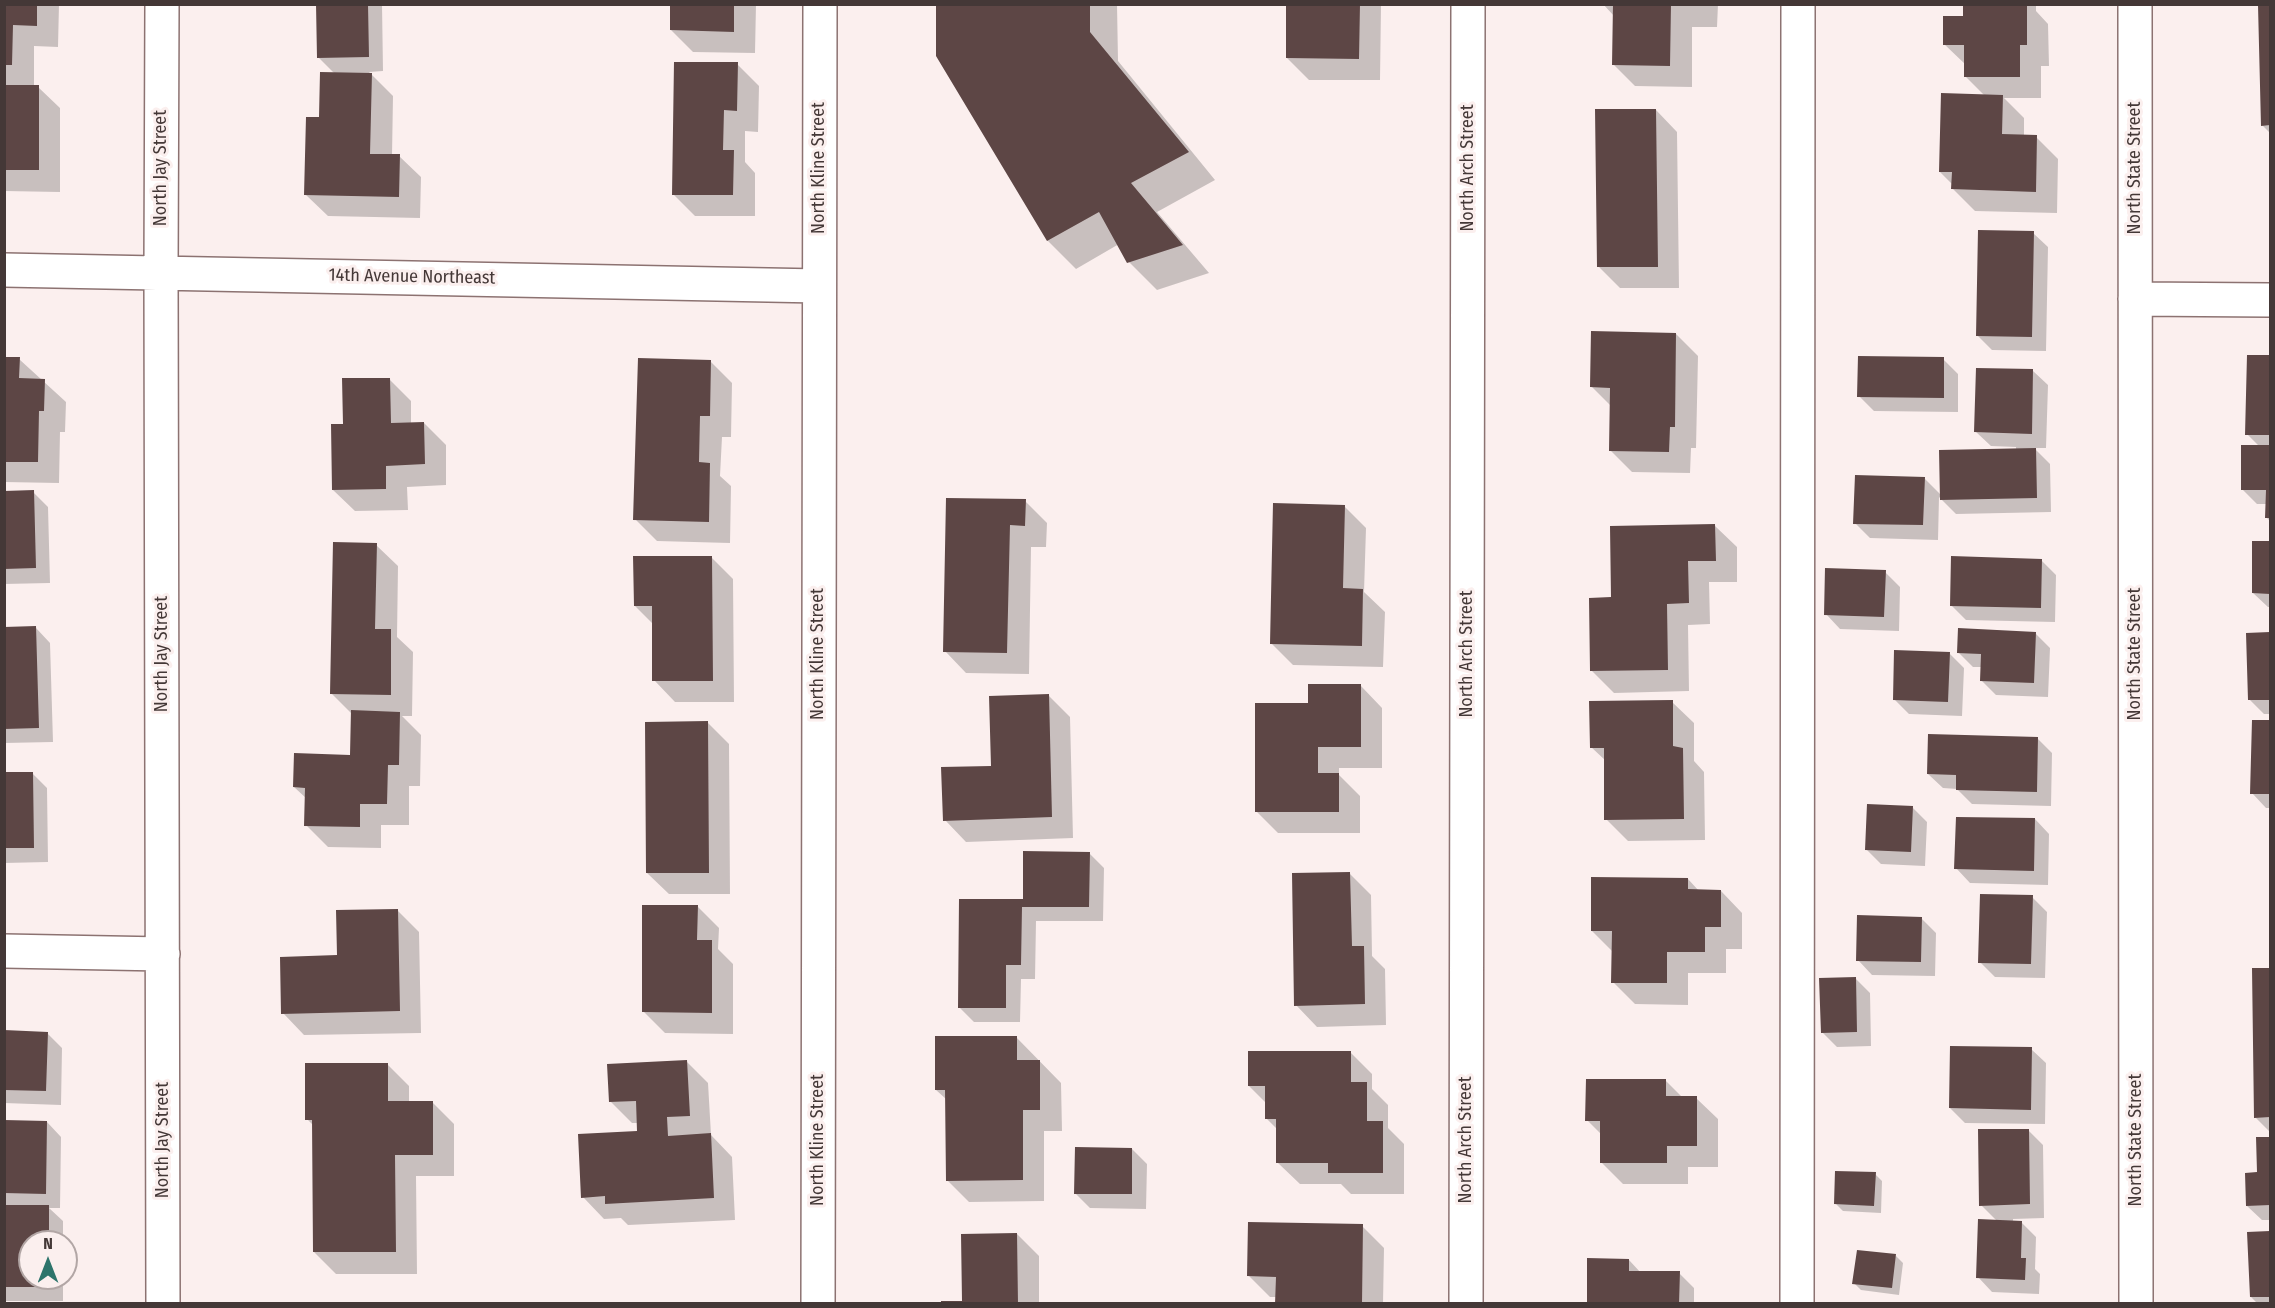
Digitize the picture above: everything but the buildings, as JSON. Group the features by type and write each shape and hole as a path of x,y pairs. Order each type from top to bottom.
{"street":[{"name":"North Jay Street","path":"162,4 160,272 164,1304"},
{"name":"North Kline Street","path":"818,1304 820,4"},
{"name":"North Arch Street","path":"1466,1304 1468,4"},
{"path":"1797,1304 1798,4"},
{"name":"North State Street","path":"2135,4 2136,1304"},
{"name":"14th Avenue Northeast","path":"4,270 819,286"},
{"path":"2135,299 2271,300"},
{"path":"4,951 163,954"}]}
